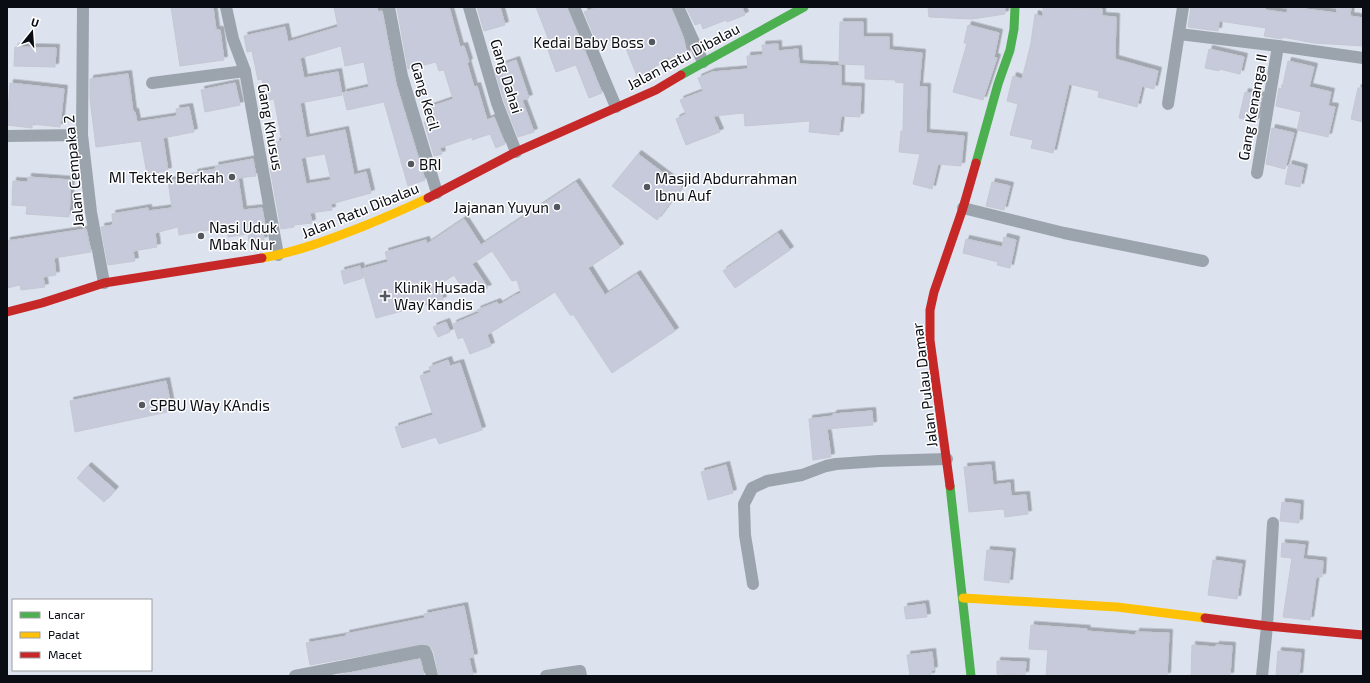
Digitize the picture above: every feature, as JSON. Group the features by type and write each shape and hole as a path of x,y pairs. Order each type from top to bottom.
{"street":[{"name":"Jalan Cempaka 2","path":"83,7 82,135 91,212 104,283"},
{"name":"Gang Khusus","path":"226,7 233,39 245,71 278,255"},
{"name":"Gang Kecil","path":"389,7 402,76 437,193"},
{"name":"Gang Dahai","path":"469,7 498,103 516,152"},
{"path":"574,7 616,107"},
{"path":"678,7 704,62"},
{"name":"Jalan Ratu Dibalau","path":"7,312 42,303 104,283 278,255 310,246 353,230 410,207 516,152 656,90 804,7"},
{"name":"Jalan Pulau Damar","path":"971,676 947,459 929,327 934,292 963,208 998,84 1010,50 1014,29 1015,7"},
{"path":"1168,104 1183,7"},
{"name":"Gang Kenanga II","path":"1179,34 1363,58"},
{"name":"Gang Kenanga II","path":"1257,173 1278,46"},
{"path":"152,82 245,71"},
{"path":"7,136 82,135"},
{"path":"963,208 1064,233 1203,261"},
{"path":"753,584 745,534 744,504 752,488 767,481 802,475 836,464 947,459"},
{"path":"1262,676 1267,626 1273,523"},
{"path":"962,598 1117,608 1267,626 1363,635"},
{"path":"295,676 421,651 425,652 427,655 432,676"},
{"path":"546,676 580,671 581,676"}],"building":[{"path":"171,7 213,7 216,30 220,30 224,60 180,66"},
{"path":"334,7 377,7 378,12 382,11 396,84 425,180 408,186 384,102 347,110 343,93 369,87 364,62 345,66 341,46 300,58 304,78 338,72 342,95 300,103 306,138 345,130 354,175 366,172 371,193 331,204 332,210 310,213 312,223 294,225 294,227 281,229 270,168 280,167 276,142 282,141 274,99 266,100 262,79 258,80 252,51 247,52 244,36 285,27 288,42 338,27","holes":["325,154 331,180 306,184 301,158"]},
{"path":"449,7 460,47 464,46 474,87 477,86 487,120 494,117 505,144 496,148 490,134 472,140 472,137 440,148 442,154 434,156 424,122 435,120 430,107 453,99 444,70 439,71 436,62 408,69 397,8"},
{"path":"477,7 500,7 505,25 484,31"},
{"path":"536,7 567,7 602,93 589,98 576,65 556,72 544,39 548,38"},
{"path":"598,7 671,7 683,37 687,54 666,58 668,61 637,76 621,36 598,45 584,12"},
{"path":"686,7 742,7 745,15 727,22 726,20 703,29 701,23 695,25"},
{"path":"928,7 1005,7 1005,14 972,19 929,17"},
{"path":"1043,7 1102,9 1102,16 1116,17 1115,59 1158,71 1154,89 1142,86 1137,107 1098,97 1099,91 1069,84 1053,153 1031,148 1033,140 1010,135 1018,104 1007,101 1013,76 1022,79 1031,43 1035,14 1043,17"},
{"path":"1191,7 1266,7 1265,10 1287,13 1288,7 1305,7 1305,9 1337,13 1337,7 1351,7 1350,16 1363,18 1363,46 1314,43 1282,37 1282,39 1264,36 1266,28 1219,21 1218,31 1188,27"},
{"path":"840,22 863,22 863,37 889,37 889,50 922,53 919,87 927,87 926,133 964,136 961,166 938,164 932,189 913,184 920,154 899,152 901,131 903,131 904,83 895,82 896,80 865,79 865,65 839,64"},
{"path":"968,25 999,33 994,57 997,58 983,100 953,92 967,43 964,43"},
{"path":"778,44 778,51 798,49 799,64 841,66 841,86 861,87 860,117 841,116 839,135 809,132 810,121 745,126 744,113 713,116 720,132 686,145 676,119 686,114 680,100 703,91 698,78 712,72 748,69 747,56 763,55 762,45"},
{"path":"15,47 56,48 55,67 14,66"},
{"path":"1209,49 1244,57 1240,74 1219,69 1219,71 1205,68"},
{"path":"516,60 529,98 522,100 534,132 518,137 504,101 494,68"},
{"path":"1288,61 1314,67 1309,87 1331,92 1328,106 1335,107 1328,137 1297,130 1301,112 1276,106 1279,88 1282,89"},
{"path":"128,74 133,112 135,112 137,122 177,116 176,109 189,107 194,132 163,138 168,171 147,174 141,141 96,147 90,99 90,79"},
{"path":"10,83 64,89 60,127 32,124 32,128 7,125"},
{"path":"235,83 240,105 205,112 201,90"},
{"path":"1358,88 1363,88 1363,122 1351,119"},
{"path":"1245,92 1262,96 1256,122 1239,118"},
{"path":"1272,128 1294,133 1285,169 1266,164"},
{"name":"Masjid Abdurrahman Ibnu Auf","path":"638,154 682,187 657,220 612,186"},
{"path":"253,159 256,176 238,178 243,210 262,208 266,232 263,232 264,240 249,242 248,234 228,237 227,227 179,235 178,227 155,233 157,247 133,251 135,261 108,265 101,227 113,225 112,214 148,208 148,211 172,208 168,181 195,176 194,173 216,169 215,166"},
{"path":"1289,164 1304,168 1300,187 1285,184"},
{"path":"28,177 71,180 69,217 26,214 27,206 12,205 13,181 28,182"},
{"path":"576,182 620,247 588,268 605,295 637,274 675,331 612,373 573,314 571,316 555,292 487,335 491,346 470,354 463,337 458,339 453,324 479,313 477,310 497,302 499,305 521,293 517,280 512,281 492,251 472,264 488,288 466,294 454,275 439,285 443,300 376,318 362,269 388,262 385,252 426,240 427,244 464,219 481,245"},
{"path":"992,182 1010,186 1004,210 986,206"},
{"path":"86,229 91,252 54,258 56,275 43,277 45,287 21,290 20,285 7,288 7,241"},
{"path":"778,233 790,250 735,288 723,271"},
{"path":"1004,237 1016,240 1010,268 997,265 998,262 963,253 966,239 1002,247"},
{"path":"360,266 363,278 344,284 341,271"},
{"path":"446,322 450,332 438,337 433,327"},
{"path":"448,360 450,366 460,363 482,430 439,444 436,437 402,448 395,427 433,415 420,376 431,372 429,367"},
{"path":"166,381 172,411 75,432 70,401"},
{"path":"872,411 873,425 827,429 831,457 813,460 809,419 833,416 833,414"},
{"path":"726,465 733,493 708,500 701,472"},
{"path":"991,465 993,485 1010,483 1011,496 1026,495 1028,514 1005,517 1004,509 969,512 964,467"},
{"path":"88,466 115,490 104,502 77,478"},
{"path":"1282,502 1300,504 1299,523 1280,521"},
{"path":"1282,543 1305,545 1303,559 1323,561 1322,577 1316,577 1310,620 1283,617 1292,558 1281,557"},
{"path":"987,550 1012,552 1009,583 984,580"},
{"path":"1213,560 1242,564 1237,599 1208,595"},
{"path":"925,604 927,617 906,619 904,607"},
{"path":"464,606 474,657 469,658 473,676 439,676 434,652 429,645 425,644 310,665 306,643 347,636 346,634 425,618 424,614"},
{"path":"1031,625 1087,629 1086,631 1136,635 1136,632 1169,633 1167,676 1046,676 1048,650 1029,649"},
{"path":"1192,645 1215,647 1216,645 1232,646 1230,676 1191,676"},
{"path":"1278,651 1301,653 1299,676 1276,676"},
{"path":"932,652 934,670 931,671 931,676 910,676 907,655"},
{"path":"420,659 424,676 334,676"},
{"path":"997,661 1026,662 1025,675 997,674"}],"traffic: fast":[{"path":"681,75 804,7"},
{"path":"976,163 998,84 1010,50 1014,29 1015,7"},
{"path":"950,486 971,676"}],"traffic: slow":[{"path":"262,258 301,249 326,240 372,223 428,198"},
{"path":"963,598 1117,607 1205,618"}],"traffic: jam":[{"path":"428,198 516,152 656,90 681,75"},
{"path":"950,486 930,340 930,310 934,292 963,208 976,163"},
{"path":"7,312 42,303 104,283 262,258"},
{"path":"1205,618 1267,626 1363,635"}],"place":[{"name":"Kedai Baby Boss","path":"652,42"},
{"name":"BRI","path":"411,164"},
{"name":"MI Tektek Berkah","path":"232,177"},
{"name":"Masjid Abdurrahman Ibnu Auf","path":"647,187"},
{"name":"Jajanan Yuyun","path":"557,207"},
{"name":"Nasi Uduk Mbak Nur","path":"201,236"},
{"name":"Klinik Husada Way Kandis","path":"385,296"},
{"name":"SPBU Way KAndis","path":"142,405"}]}
